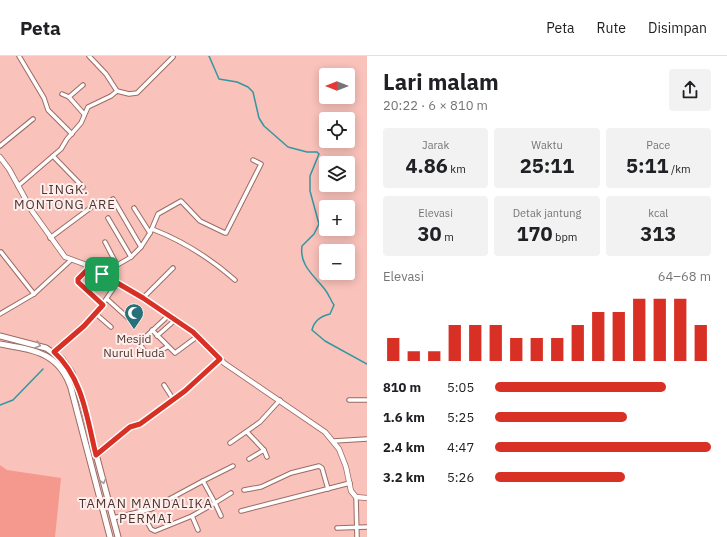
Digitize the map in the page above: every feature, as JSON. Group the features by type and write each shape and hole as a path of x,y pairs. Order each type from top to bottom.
{"main road":[{"path":"0,336 35,344 54,352 72,373 78,386 118,537"},
{"path":"0,344 41,353 53,360 60,367 71,388 110,537"},
{"path":"92,467 99,465"}],"street":[{"path":"19,56 44,98 48,110 72,134"},
{"path":"89,56 106,74 117,91 131,94 137,93 173,57"},
{"path":"69,97 84,84"},
{"path":"18,186 61,149 81,123 84,114 90,106 111,96 117,91"},
{"path":"62,94 69,97 84,114"},
{"path":"0,146 33,119"},
{"path":"53,156 83,187"},
{"path":"0,157 9,169 32,210 60,252 71,260 90,267 169,315 198,336 220,359 316,424 334,441 344,460 351,492 356,497 367,498"},
{"path":"102,274 131,257 150,233 158,214 182,201 200,221 225,234 261,164 253,160"},
{"path":"113,199 140,247"},
{"path":"50,238 97,203"},
{"path":"134,208 150,233"},
{"path":"108,218 131,257"},
{"path":"152,229 174,238 209,258 235,280"},
{"path":"105,242 117,265"},
{"path":"0,252 34,294"},
{"path":"0,314 34,294 71,260"},
{"path":"90,267 78,279 78,282 103,305"},
{"path":"143,298 173,268"},
{"path":"54,352 96,314 108,300 117,283"},
{"path":"108,300 128,318"},
{"path":"96,314 111,328"},
{"path":"167,347 154,355 144,352 139,342 169,315"},
{"path":"157,336 175,320"},
{"path":"152,330 167,347 177,353 198,336"},
{"path":"96,455 127,429 140,424 194,384 220,359"},
{"path":"164,385 173,399"},
{"path":"230,443 247,432 266,416 280,400"},
{"path":"349,400 367,400"},
{"path":"247,432 264,450 267,457"},
{"path":"334,441 367,439"},
{"path":"249,459 264,450"},
{"path":"113,518 142,512 172,499 233,466"},
{"path":"244,490 261,487 291,472 319,466 322,468 328,489"},
{"path":"203,481 221,516"},
{"path":"241,511 350,483"},
{"path":"142,512 151,529 155,531 192,516 231,493"},
{"path":"356,497 357,537"},
{"path":"192,516 198,530"},
{"path":"337,528 367,527"}],"shaded area":[{"path":"0,465 7,470 61,478 55,537 0,537"}],"waterway":[{"path":"209,56 219,79 237,82 248,87 253,92 259,118 264,126 288,147 307,152 317,152 319,154 310,176 310,191 319,224 314,234 302,246 302,253 305,265 326,291 334,305 330,314 318,319 312,330 325,341 367,364"},
{"path":"0,405 13,400 43,369"}],"place":[{"name":"Mesjid Nurul Huda","path":"134,330"}],"district":[{"name":"LINGK. MONTONG ARE","path":"65,196"},
{"name":"TAMAN MANDALIKA PERMAI","path":"146,510"}],"route":[{"path":"90,267 102,274 143,298 193,332 220,359 185,391 140,424 130,427 96,455 78,386 72,373 62,359 54,352 84,326 103,305 79,283 78,279 90,267"}]}
